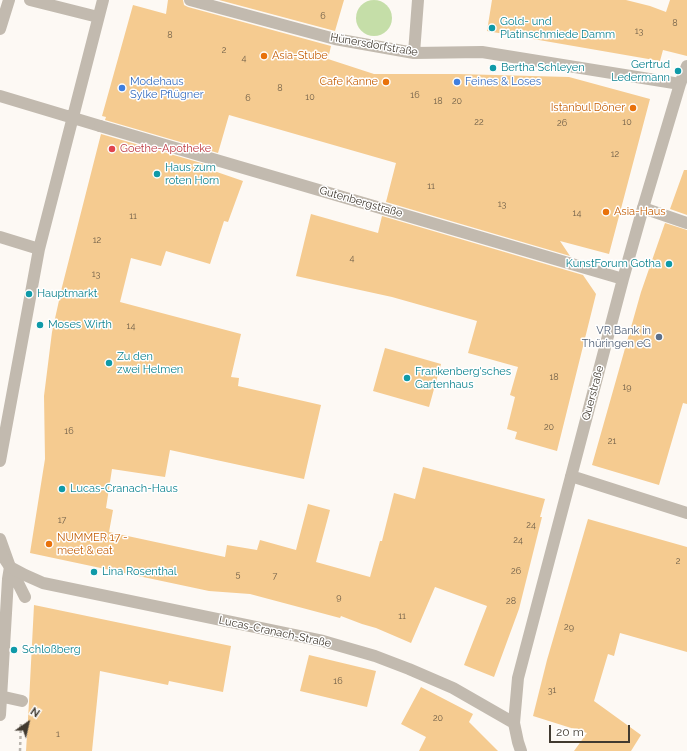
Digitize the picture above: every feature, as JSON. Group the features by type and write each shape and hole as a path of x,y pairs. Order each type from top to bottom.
{"street":[{"path":"0,29 9,0"},
{"path":"30,0 98,18"},
{"path":"0,461 39,249 103,0"},
{"name":"Hünersdorfstraße","path":"190,0 335,39 414,54 482,52 680,84"},
{"path":"414,54 418,0"},
{"name":"Querstraße","path":"521,751 514,723 518,678 642,208 680,84 687,66"},
{"path":"0,96 72,118"},
{"name":"Gutenbergstraße","path":"72,118 623,279"},
{"path":"642,208 687,223"},
{"path":"0,237 39,249"},
{"path":"571,476 687,513"},
{"path":"0,539 10,567 25,597"},
{"path":"0,552 10,567 0,696 0,715"},
{"name":"Lucas-Cranach-Straße","path":"10,567 43,583 323,642 375,656 454,688 514,723"},
{"path":"0,696 22,701"}],"green space":[{"path":"377,0 387,5 391,11 391,25 387,31 381,35 371,36 361,31 357,25 356,15 361,5 367,1"}],"building":[{"path":"168,0 183,0 184,5 188,7 331,46 328,59 374,74 458,74 569,77 650,99 609,254 560,241 570,256 386,202 396,163 229,115 218,153 105,120 106,117 102,116 133,5 166,14"},
{"path":"219,0 344,0 335,31"},
{"path":"492,0 626,0 666,12 670,0 687,0 687,56 663,50 660,61 487,31"},
{"path":"101,134 215,167 214,171 243,181 228,222 224,221 210,264 166,251 161,266 131,258 120,302 241,334 231,377 239,378 238,386 321,405 304,479 170,450 165,477 112,469 106,508 113,510 109,532 225,557 227,545 257,550 260,540 296,550 308,504 330,510 316,562 370,577 380,541 382,541 394,493 415,499 423,467 545,499 540,517 542,517 519,609 494,677 464,665 487,606 435,587 411,643 376,628 341,616 340,618 250,594 209,591 30,553 45,459 44,396 52,332"},
{"path":"684,170 687,170 687,215 670,209"},
{"path":"311,214 378,233 382,216 583,275 596,294 557,451 515,439 517,432 507,429 515,397 510,395 518,367 468,353 477,321 392,297 296,276"},
{"path":"665,223 687,230 687,404 683,403 659,485 592,465 641,292"},
{"name":"Frankenberg'sches Gartenhaus","path":"385,348 441,364 429,407 373,391"},
{"path":"588,519 687,547 687,652 620,633 614,656 608,654 594,701 641,735 631,751 574,751 587,733 533,716 547,660"},
{"path":"34,605 231,646 223,692 169,681 168,685 100,671 92,751 26,751"},
{"path":"309,655 376,671 367,707 300,691"},
{"path":"421,687 473,714 469,722 498,751 419,751 426,737 401,724"}],"place":[{"name":"Gold- und Platinschmiede Damm","path":"492,28"},
{"name":"Asia-Stube","path":"264,56"},
{"name":"Bertha Schleyen","path":"493,68"},
{"name":"Gertrud Ledermann","path":"678,71"},
{"name":"Cafe Kanne","path":"386,82"},
{"name":"Feines & Loses","path":"457,82"},
{"name":"Modehaus Sylke Pflügner","path":"122,88"},
{"name":"Istanbul Döner","path":"633,108"},
{"name":"Goethe-Apotheke","path":"112,149"},
{"name":"Haus zum roten Horn","path":"157,174"},
{"name":"Asia-Haus","path":"606,212"},
{"name":"KunstForum Gotha","path":"669,264"},
{"name":"Hauptmarkt","path":"29,294"},
{"name":"Moses Wirth","path":"40,325"},
{"name":"VR Bank in Thüringen eG","path":"659,337"},
{"name":"Zu den zwei Helmen","path":"109,363"},
{"name":"Frankenberg'sches Gartenhaus","path":"407,378"},
{"name":"Lucas-Cranach-Haus","path":"62,489"},
{"name":"NUMMER 17 - meet & eat","path":"49,544"},
{"name":"Lina Rosenthal","path":"94,572"},
{"name":"Schloßberg","path":"14,650"}]}
